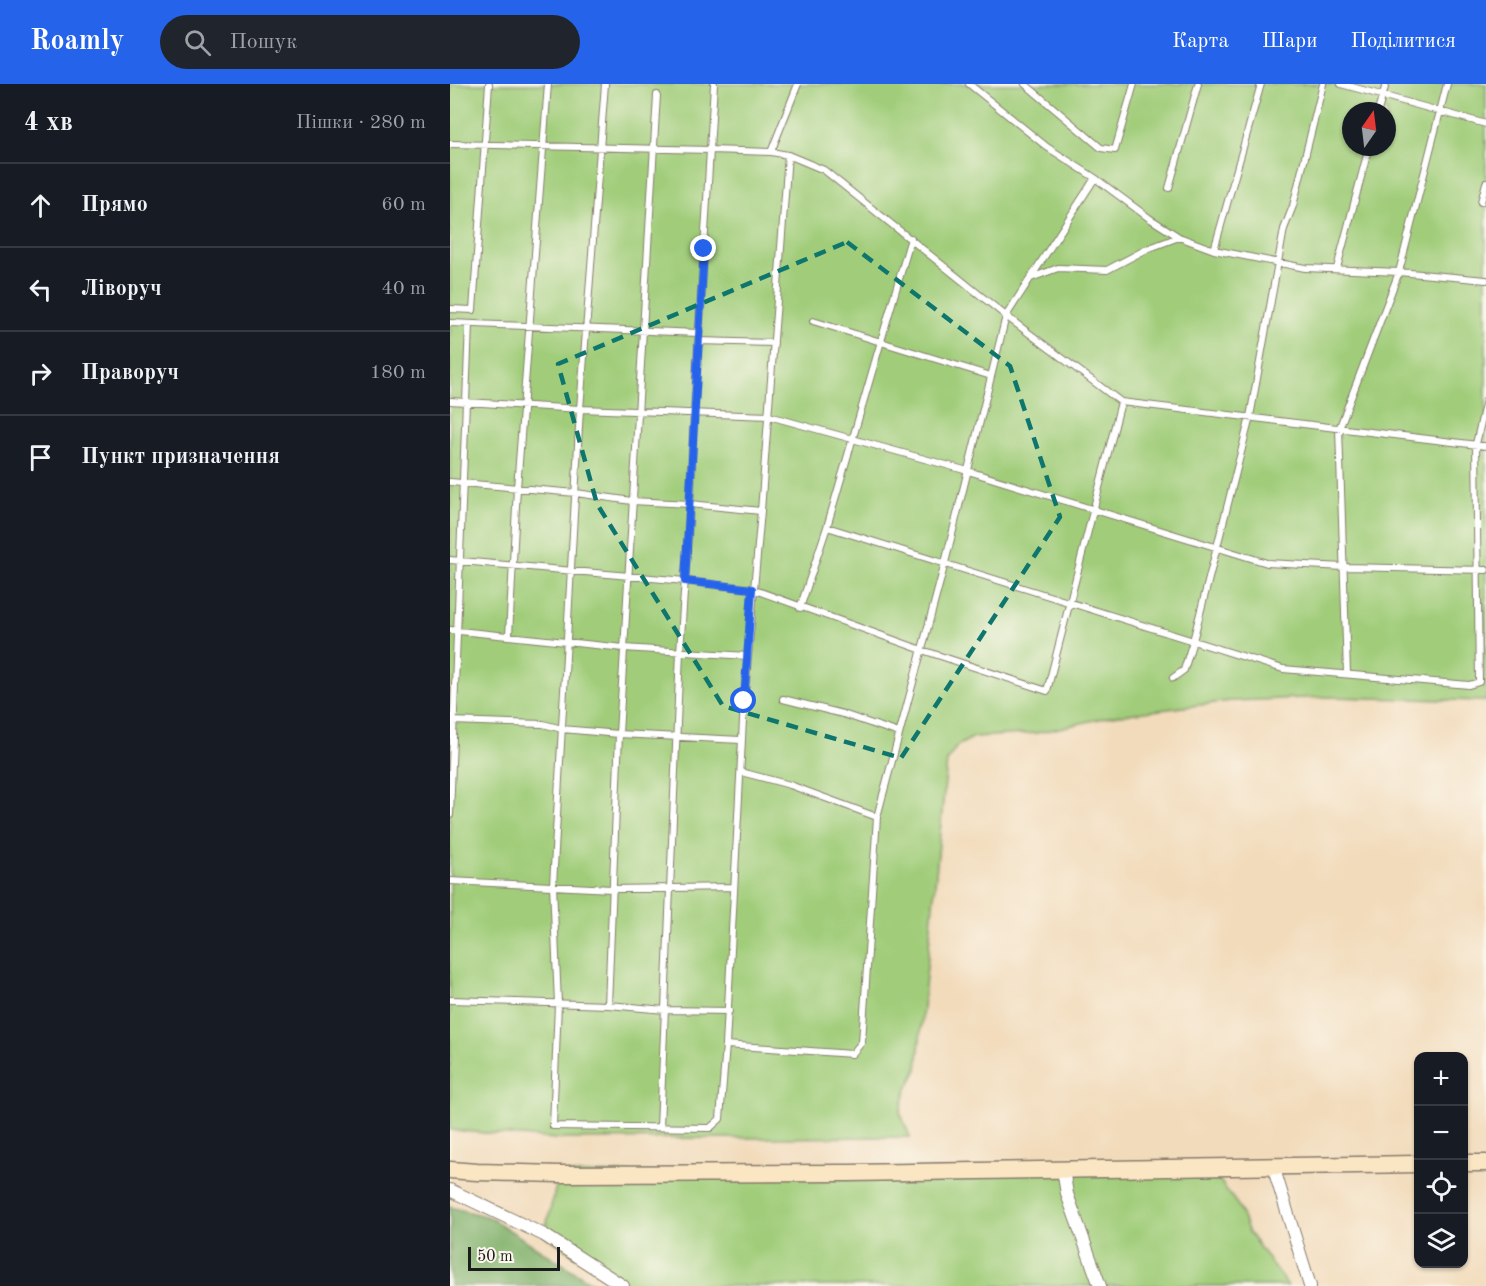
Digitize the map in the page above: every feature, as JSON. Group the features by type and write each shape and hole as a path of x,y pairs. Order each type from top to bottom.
{"main road":[{"path":"1468,1163 1486,1163"},
{"path":"450,1170 559,1174 849,1173 1414,1164"}],"street":[{"path":"1273,1166 1310,1286"},
{"path":"1063,1170 1067,1194 1100,1286"},
{"path":"450,1190 544,1235 623,1286"}],"lane":[{"path":"450,309 473,309 489,84"},
{"path":"510,635 517,488 548,84"},
{"path":"605,84 580,409 553,885 558,1004 553,1126 710,1128 720,1119 729,1011 741,740 752,589 769,416 788,155"},
{"path":"660,1127 680,652 714,84"},
{"path":"771,152 798,84"},
{"path":"969,84 1047,147 1179,237 1214,250 1305,268 1399,272 1486,280"},
{"path":"1025,84 1101,147 1115,150 1134,84"},
{"path":"1169,188 1198,84"},
{"path":"1214,250 1261,84"},
{"path":"1173,678 1184,670 1193,641 1250,417 1284,229 1293,206 1323,84"},
{"path":"1341,84 1486,124"},
{"path":"1380,102 1386,84"},
{"path":"1347,673 1340,429 1399,272 1447,84"},
{"path":"608,1005 619,734 657,95"},
{"path":"450,144 654,148 771,152 788,155 824,170 1005,316 1121,402 1486,446"},
{"path":"1337,268 1367,156"},
{"path":"726,1045 852,1054 862,1042 877,817 945,563 1005,316 1095,178"},
{"path":"1481,202 1486,183"},
{"path":"1030,278 1058,268 1107,270 1147,249 1179,237"},
{"path":"800,608 827,527 911,238"},
{"path":"813,321 991,376"},
{"path":"450,323 699,333"},
{"path":"450,814 453,630 459,561 469,324"},
{"path":"699,341 774,343"},
{"path":"827,527 1283,669 1469,685 1479,682 1476,444 1486,400"},
{"path":"450,401 580,409 769,416 968,471 1267,563 1486,570"},
{"path":"450,560 752,589 921,650 1047,691 1121,402"},
{"path":"450,482 576,493 632,501 761,511"},
{"path":"453,630 624,648 747,656"},
{"path":"783,699 843,714 899,733"},
{"path":"451,721 543,724 562,729 619,734 741,740"},
{"path":"741,772 790,785 877,817"},
{"path":"450,880 612,889 733,887"},
{"path":"450,1000 729,1011"}],"highlighted area":[{"path":"847,242 1010,366 1060,517 901,758 723,706 597,504 558,364"}],"green space":[{"path":"450,84 1486,84 1486,701 1329,697 1231,701 1112,716 1037,733 974,737 957,746 947,761 917,1069 906,1091 900,1112 910,1137 556,1139 450,1130"},
{"path":"1210,1167 1239,1207 1249,1233 1288,1286 623,1286 544,1235 559,1174"},
{"path":"450,1207 489,1217 597,1286 450,1286"}],"route":[{"path":"704,249 685,581 752,589 744,701"}]}
